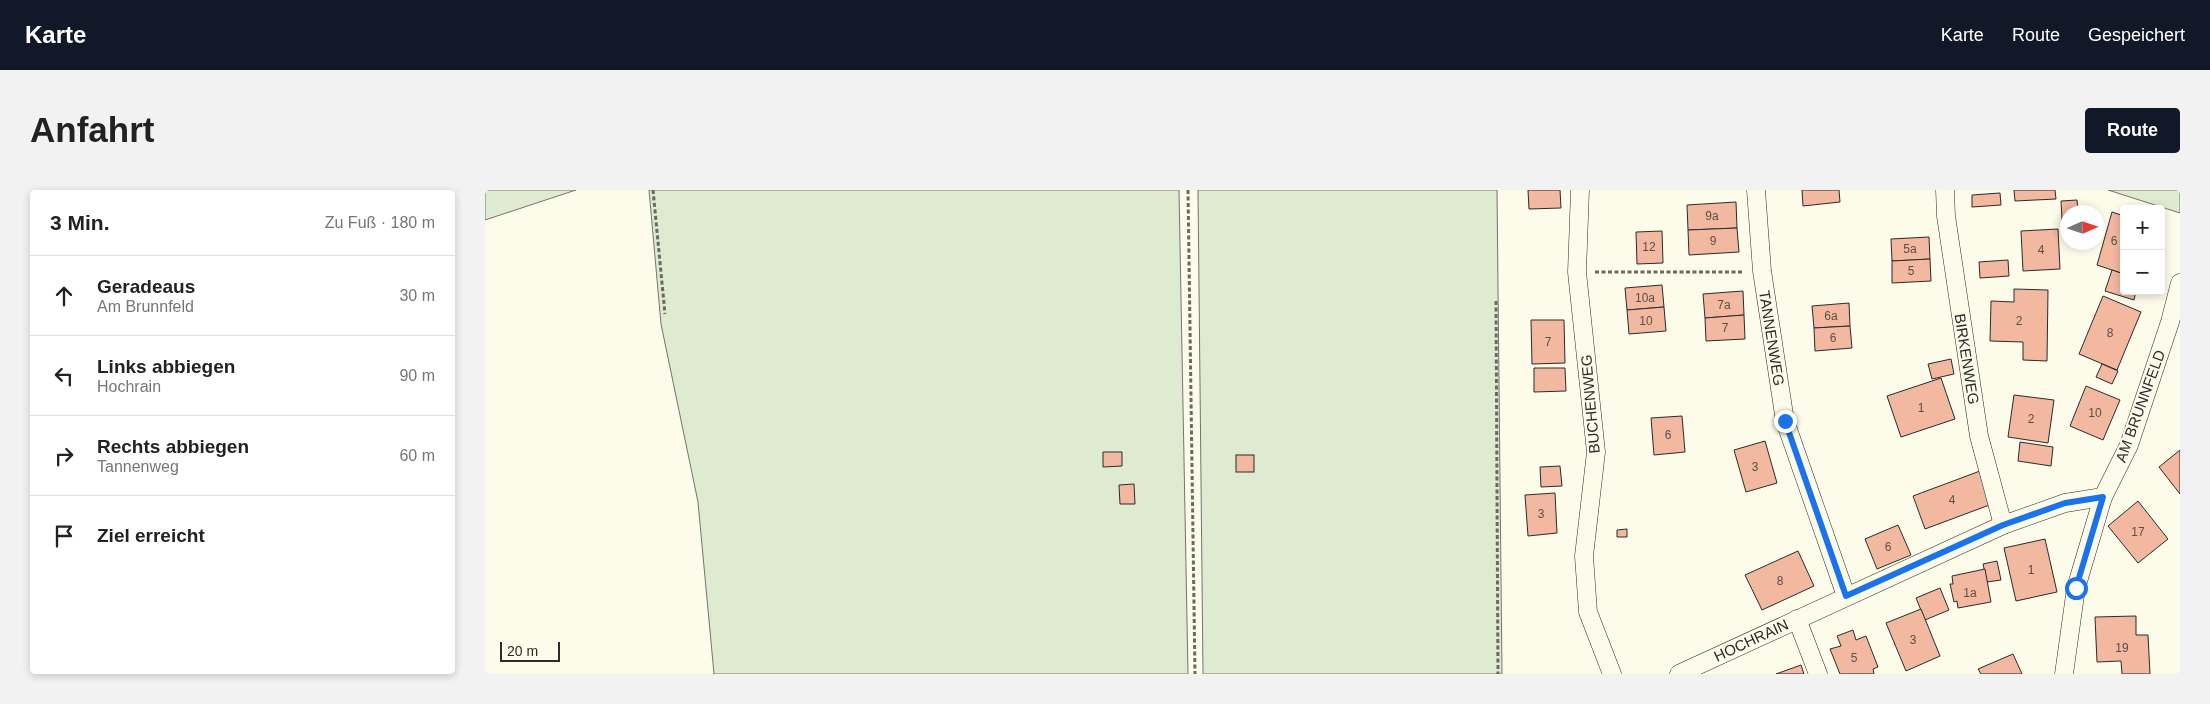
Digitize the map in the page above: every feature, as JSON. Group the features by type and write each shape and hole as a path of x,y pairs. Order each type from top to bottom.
{"street":[{"name":"BUCHENWEG","path":"1580,190 1577,272 1596,452 1584,556 1589,612 1611,674"},
{"name":"TANNENWEG","path":"1756,190 1762,272 1785,421 1846,596"},
{"name":"BIRKENWEG","path":"1945,190 1946,216 1979,436 2003,525"},
{"name":"AM BRUNNFELD","path":"2064,674 2076,588 2103,497 2129,445 2170,322 2180,283"},
{"name":"HOCHRAIN","path":"1679,674 2003,525 2065,503 2103,497"},
{"name":"HOCHRAIN","path":"1797,619 1818,674"}],"path":[{"path":"653,190 665,314"},
{"path":"1188,190 1195,674"},
{"path":"1577,272 1762,272"},
{"path":"1496,300 1498,674"}],"green space":[{"path":"485,190 576,190 485,220"},
{"path":"649,190 1179,190 1188,674 714,674 698,502 661,324"},
{"path":"1198,190 1497,190 1502,674 1203,674"},
{"path":"2108,190 2180,190 2180,213 2165,208 2165,205 2155,205"}],"building":[{"path":"1528,190 1560,190 1561,208 1529,209"},
{"path":"1802,190 1839,190 1840,202 1803,206"},
{"path":"2014,190 2055,190 2056,199 2015,201"},
{"path":"2000,193 2001,205 1972,207 1972,195"},
{"path":"2077,200 2077,205 2061,205 2061,201"},
{"path":"1736,202 1737,228 1688,230 1687,205"},
{"path":"2112,212 2120,215 2120,273 2097,265 2101,250 2105,250 2105,237"},
{"path":"1737,228 1739,252 1689,255 1688,230"},
{"path":"2058,229 2060,269 2023,271 2021,231"},
{"path":"1662,231 1663,263 1637,264 1636,232"},
{"path":"1929,237 1930,259 1892,261 1891,239"},
{"path":"1930,259 1931,281 1892,283 1892,261"},
{"path":"2008,260 2009,276 1980,278 1979,262"},
{"path":"2112,270 2120,273 2120,295 2135,295 2134,300 2105,291"},
{"path":"1662,285 1664,307 1627,310 1625,288"},
{"path":"2014,289 2048,290 2047,361 2023,360 2023,342 1990,341 1991,301 2014,302"},
{"path":"1743,291 1744,315 1705,318 1703,294"},
{"path":"2103,296 2141,312 2117,370 2079,354"},
{"path":"1849,303 1850,326 1814,328 1812,306"},
{"path":"1664,307 1666,331 1629,334 1627,310"},
{"path":"1744,315 1745,339 1706,341 1705,318"},
{"path":"1531,320 1564,320 1565,363 1532,364"},
{"path":"1850,326 1852,348 1815,351 1814,328"},
{"path":"1951,359 1954,374 1932,379 1928,364"},
{"path":"2102,364 2118,371 2112,384 2096,377"},
{"path":"1534,368 1565,368 1566,391 1534,392"},
{"path":"1941,378 1955,419 1901,437 1887,396"},
{"path":"2086,386 2120,400 2103,440 2070,426"},
{"path":"2014,395 2054,400 2048,443 2008,437"},
{"path":"1682,416 1685,452 1654,455 1651,418"},
{"path":"1765,441 1777,483 1746,492 1734,450"},
{"path":"2020,442 2053,447 2051,466 2018,461"},
{"path":"2180,450 2180,494 2159,467"},
{"path":"1103,452 1122,452 1122,466 1103,467"},
{"path":"1236,455 1254,455 1254,472 1236,472"},
{"path":"1560,466 1562,486 1541,487 1540,467"},
{"path":"1980,471 1992,504 1925,529 1913,496"},
{"path":"1134,484 1135,504 1120,504 1119,485"},
{"path":"1555,493 1557,533 1528,536 1525,495"},
{"path":"2138,501 2168,539 2138,563 2108,526"},
{"path":"1898,525 1911,555 1877,569 1865,539"},
{"path":"1627,529 1627,537 1617,537 1617,530"},
{"path":"2045,539 2057,592 2016,601 2004,548"},
{"path":"1798,551 1814,586 1762,610 1745,575"},
{"path":"1997,561 2001,580 1987,582 1983,564"},
{"path":"1985,569 1991,602 1958,608 1957,601 1954,602 1950,584 1953,584 1952,576"},
{"path":"1940,588 1949,610 1925,620 1916,598"},
{"path":"1921,609 1940,656 1906,671 1886,623"},
{"path":"2136,616 2136,635 2148,635 2150,674 2122,674 2121,661 2097,662 2095,617"},
{"path":"1853,630 1856,640 1866,636 1878,667 1873,669 1874,674 1840,674 1830,649 1841,646 1837,636"},
{"path":"2013,654 2022,674 1981,674 1978,669"},
{"path":"1801,665 1804,674 1776,674"}],"route":[{"path":"1785,421 1846,596 2003,525 2065,503 2103,497 2076,588"}]}
